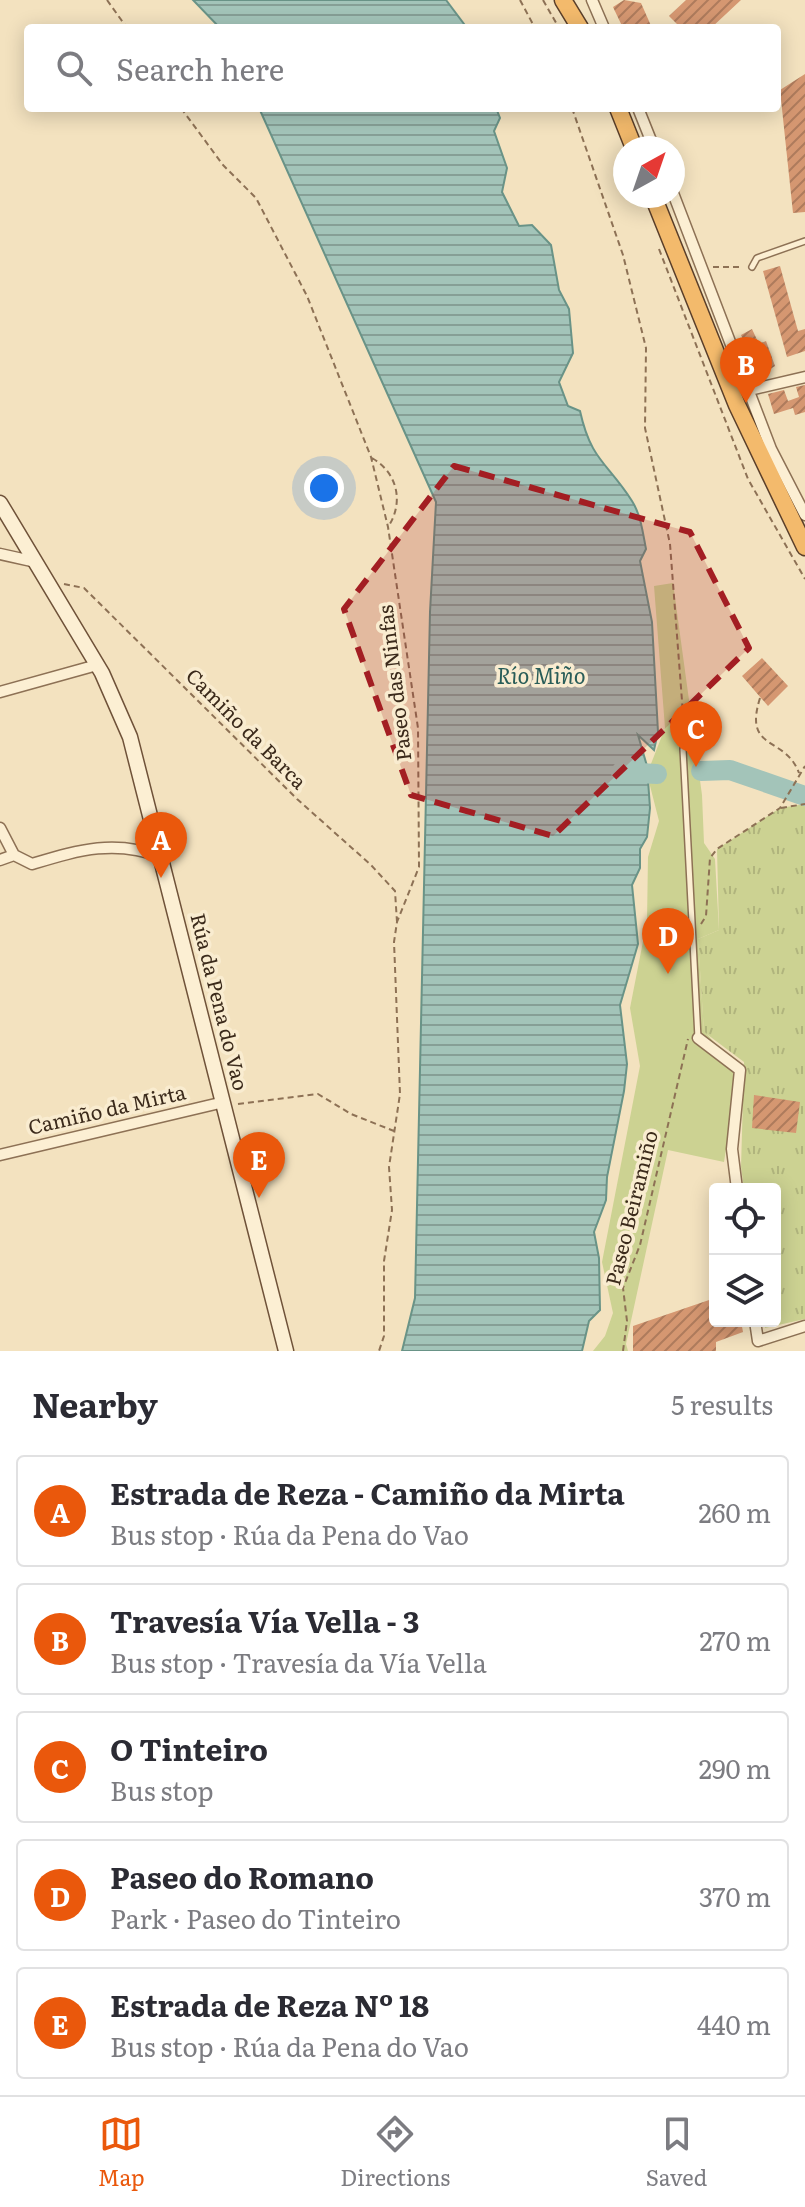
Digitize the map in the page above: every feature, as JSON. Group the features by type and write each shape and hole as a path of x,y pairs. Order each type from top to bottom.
{"highway":[{"path":"563,0 578,24"},
{"path":"620,112 629,136"},
{"path":"658,208 743,420 805,547"}],"main road":[{"name":"Rúa da Pena do Vao","path":"0,503 97,665 130,737 286,1351"}],"street":[{"path":"594,1 603,24"},
{"path":"640,112 649,136"},
{"path":"679,208 771,449 805,515"},
{"path":"750,390 805,377"},
{"path":"0,554 36,562"},
{"path":"0,692 97,665"},
{"path":"0,828 14,855 32,864 96,845 147,851 162,857"},
{"path":"0,860 14,855"},
{"path":"698,1038 740,1070 732,1149 736,1183"},
{"name":"Camiño da Mirta","path":"0,1155 224,1104"},
{"path":"751,1351 758,1341 805,1326"},
{"path":"756,1327 758,1341"}],"lane":[{"path":"752,267 757,258 805,241"},
{"path":"683,749 698,1038"}],"path":[{"path":"107,0 124,24"},
{"path":"520,0 533,24"},
{"path":"543,0 557,24"},
{"name":"Paseo das Ninfas","path":"184,112 223,165 256,198 307,296 371,457 388,527 418,728 420,800 419,867 397,922 394,942 400,1094 389,1167 392,1210 384,1261 384,1336 379,1351"},
{"path":"573,112 623,255 646,348 647,442 670,544 686,734 683,749"},
{"path":"704,268 752,267"},
{"path":"371,457 391,476 397,493 398,506 388,527"},
{"name":"Camiño da Barca","path":"47,581 84,588 297,799 371,865 395,891 397,922"},
{"path":"760,698 754,720 756,729 791,760 799,773"},
{"path":"780,808 805,766"},
{"path":"693,939 706,916 710,858 717,849 780,808 805,804"},
{"name":"Paseo Beiramiño","path":"623,1351 627,1321 623,1288 627,1270 640,1245 688,1036 698,1038"},
{"path":"224,1104 318,1094 351,1114 394,1131"}],"highlighted area":[{"path":"454,466 690,532 749,648 553,836 411,795 344,609"}],"green space":[{"path":"673,583 702,795 704,843 715,859 719,930 698,939 704,1031 721,1050 737,1080 724,1162 668,1150 626,1344 628,1351 593,1351 605,1336 613,1313 602,1262 640,1066 630,1008 647,921 648,857 659,821 647,774 665,728 654,586"},
{"path":"805,804 805,1319 781,1324 781,1183 743,1183 744,1062 704,1032 698,939 719,930 717,849 780,808"}],"water":[{"path":"193,0 446,0 464,24 216,24"},
{"name":"Río Miño","path":"261,112 498,112 500,118 494,131 507,168 502,192 519,226 532,225 551,245 559,290 569,309 573,353 559,382 568,406 580,411 595,451 638,512 646,549 640,561 652,622 658,732 654,750 638,735 647,766 650,808 647,837 640,849 640,868 632,885 638,944 620,1005 627,1064 624,1091 607,1177 606,1200 594,1232 599,1258 600,1310 589,1321 582,1351 402,1351 415,1298 430,612 436,502"}],"building":[{"path":"624,0 641,3 650,24 621,24 613,7"},
{"path":"686,0 741,0 715,24 677,24 669,16"},
{"path":"805,74 805,212 793,213 781,89"},
{"path":"780,266 798,331 805,329 805,351 787,357 763,271"},
{"path":"752,329 759,344 766,341 775,366 759,376 741,335"},
{"path":"805,385 805,412 795,415 793,408 774,414 768,394 784,390 788,401 799,397 796,387"},
{"path":"762,658 788,686 768,706 742,676"},
{"path":"754,1095 800,1102 796,1133 752,1128"},
{"path":"709,1300 709,1327 742,1327 743,1332 716,1342 716,1351 633,1351 633,1326"}],"waterway":[{"path":"701,771 730,770 805,796"},
{"path":"621,772 657,774"}],"place":[{"name":"Travesía Vía Vella - 3","path":"746,403"},
{"name":"O Tinteiro","path":"696,767"},
{"name":"Estrada de Reza - Camiño da Mirta","path":"161,878"},
{"name":"Paseo do Romano","path":"668,974"},
{"name":"Estrada de Reza Nº 18","path":"259,1198"}]}
